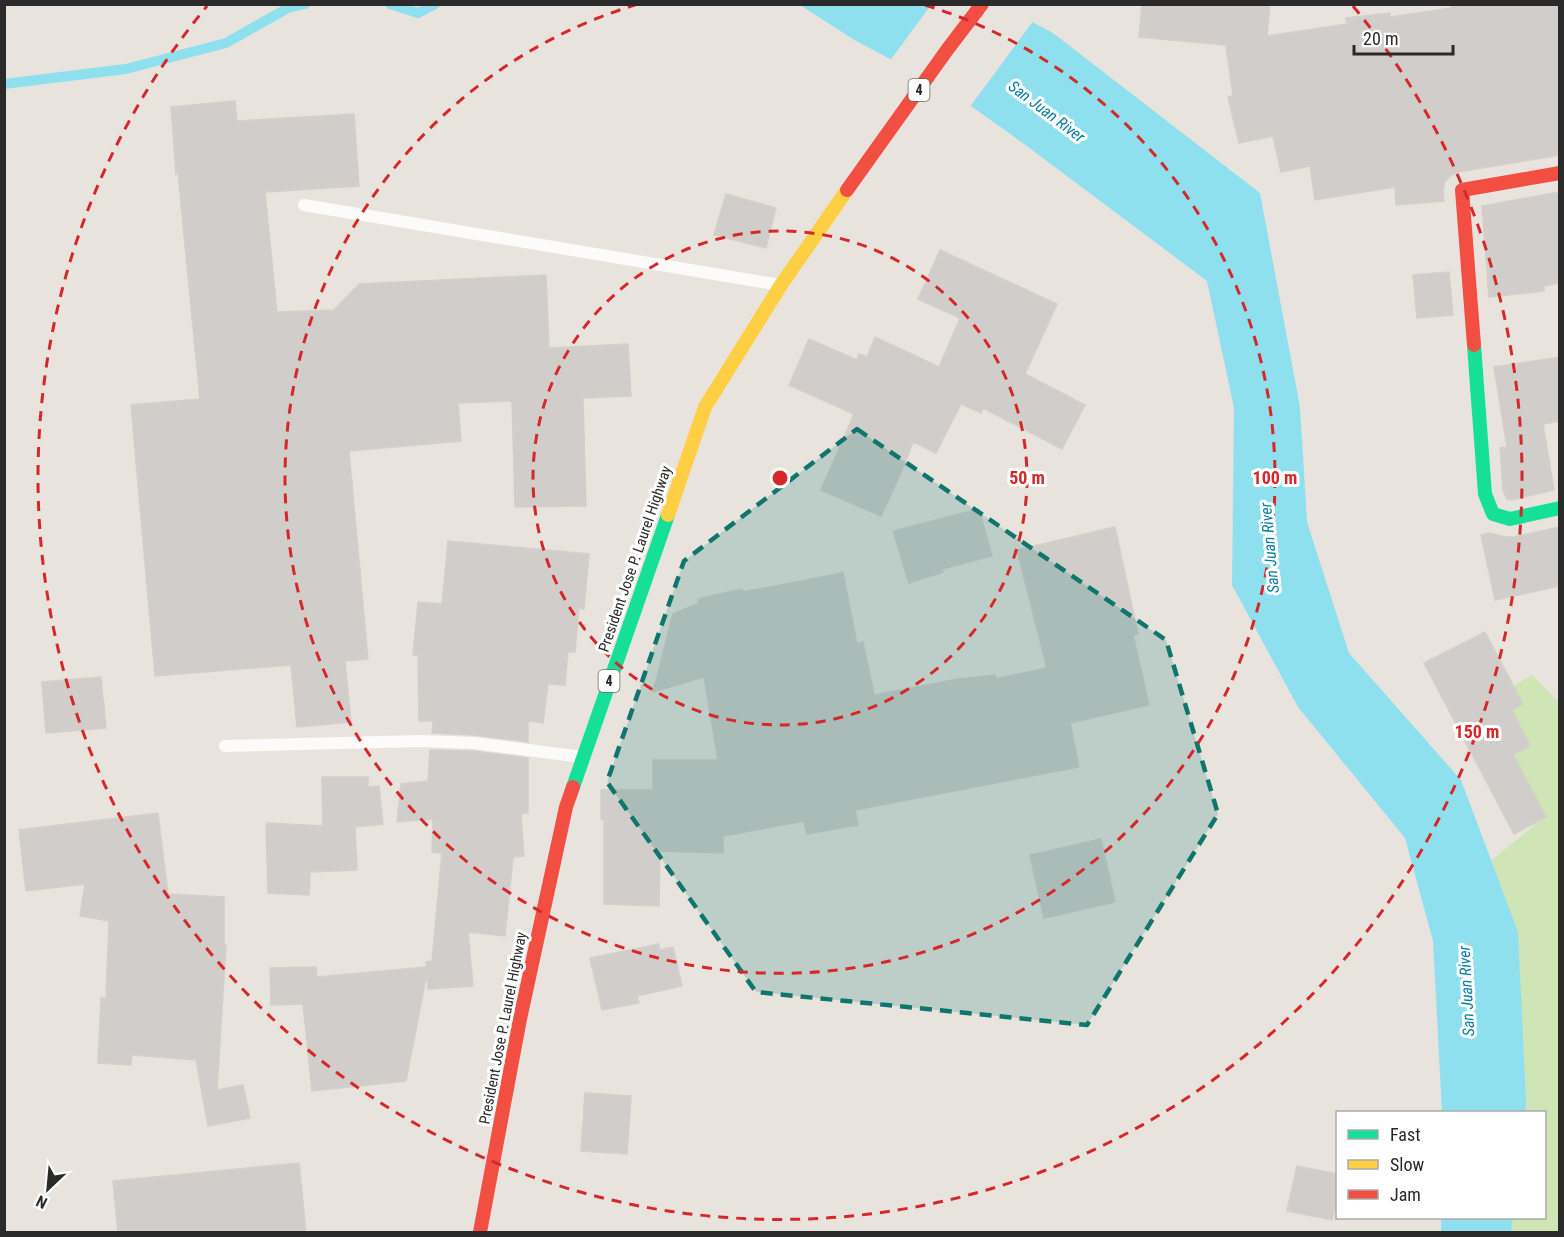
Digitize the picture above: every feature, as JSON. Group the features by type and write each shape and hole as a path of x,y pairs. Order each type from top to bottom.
{"main road":[{"name":"President Jose P. Laurel Highway","path":"480,1233 512,1058 566,807 705,407 781,285 856,176 982,4"},
{"path":"1560,173 1462,190 1485,494 1493,514 1510,519 1560,508"}],"lane":[{"path":"304,205 781,285"},
{"path":"225,746 474,742 583,758"}],"highlighted area":[{"path":"857,429 1166,640 1218,814 1087,1025 756,992 607,782 684,561"}],"green space":[{"path":"1532,675 1559,702 1559,1232 1511,1232 1513,1219 1546,1219 1546,1111 1524,1111 1518,932 1491,861 1535,825 1470,711"}],"water":[{"name":"San Juan River","path":"800,5 1000,5 1053,33 1260,193 1300,407 1307,522 1349,653 1461,780 1518,932 1525,1111 1442,1111 1433,941 1405,838 1298,707 1232,585 1234,408 1207,281 947,89 856,41"},
{"path":"1441,1219 1513,1219 1511,1232 1441,1232"}],"pier":[{"path":"1007,4 1034,20 969,108 945,92 889,62 931,5"}],"building":[{"path":"1142,4 1270,4 1267,36 1347,24 1346,18 1390,13 1390,17 1451,8 1451,4 1560,4 1560,155 1458,172 1445,182 1444,201 1396,205 1395,187 1315,200 1310,166 1281,172 1273,136 1239,143 1228,97 1233,96 1226,45 1139,37"},
{"path":"235,101 237,121 354,114 359,186 265,192 277,312 334,310 359,284 546,275 549,348 628,344 631,396 583,398 586,506 515,507 512,401 458,403 461,441 349,451 368,659 345,661 351,722 297,727 291,665 155,676 131,405 200,399 171,107"},
{"path":"1560,192 1560,283 1544,286 1544,291 1489,297 1482,206"},
{"path":"726,194 776,208 766,248 714,235"},
{"path":"940,250 1057,304 1025,374 1085,405 1062,449 983,408 981,413 961,404 936,453 913,442 881,516 821,490 854,414 789,385 809,339 857,360 859,354 867,357 875,337 939,367 960,318 918,299"},
{"path":"1449,272 1453,315 1417,318 1413,275"},
{"path":"1560,357 1560,421 1543,424 1554,490 1507,499 1503,490 1500,448 1507,447 1494,367"},
{"path":"979,509 992,556 942,569 943,572 909,583 893,531"},
{"path":"1115,527 1138,634 1133,635 1149,705 1070,723 1079,767 855,810 858,825 807,834 804,821 723,836 723,853 660,851 659,906 604,904 604,819 601,819 601,790 653,790 653,760 718,760 704,677 653,692 673,614 699,603 698,599 742,589 743,592 843,573 857,644 863,642 874,695 958,679 995,675 995,679 1047,668 1017,550"},
{"path":"1560,527 1560,586 1495,600 1481,535 1490,533 1514,537"},
{"path":"448,541 589,554 584,609 579,608 575,652 568,652 565,685 548,684 543,723 528,721 528,742 475,735 432,733 433,721 419,721 418,655 413,655 418,602 442,604"},
{"path":"1485,632 1523,704 1512,710 1530,746 1513,754 1546,817 1514,834 1424,663"},
{"path":"101,677 106,728 46,733 42,682"},
{"path":"430,750 473,751 528,758 528,813 521,813 524,856 513,857 505,936 468,932 473,986 428,989 427,973 406,1081 312,1091 303,1004 271,1005 270,968 316,967 317,977 426,967 426,962 432,961 442,853 432,852 433,819 397,822 401,784 428,781"},
{"path":"322,777 368,777 368,787 379,786 383,824 355,827 357,870 310,872 309,895 268,893 266,823 323,826"},
{"path":"158,813 168,894 224,897 224,945 226,945 217,1090 243,1085 250,1118 208,1126 196,1060 132,1055 131,1065 98,1063 101,998 106,998 109,921 80,916 85,884 26,891 19,830"},
{"path":"1101,839 1115,902 1044,918 1030,855"},
{"path":"659,944 659,950 673,947 682,986 637,996 639,1003 602,1010 590,958"},
{"path":"585,1093 631,1096 627,1154 581,1151"},
{"path":"299,1163 306,1233 118,1233 113,1181"},
{"path":"1297,1166 1336,1174 1336,1205 1332,1220 1287,1211"}],"waterway":[{"path":"4,84 126,69 226,43 288,8 305,4"},
{"path":"390,4 418,13 435,4"}],"traffic: fast":[{"path":"1474,345 1485,494 1493,514 1510,519 1560,508"},
{"path":"573,787 668,515"}],"traffic: slow":[{"path":"668,515 705,407 781,285 847,190"}],"traffic: jam":[{"path":"847,190 982,4"},
{"path":"1474,345 1462,190 1560,173"},
{"path":"480,1232 520,1019 566,807 573,787"}]}
